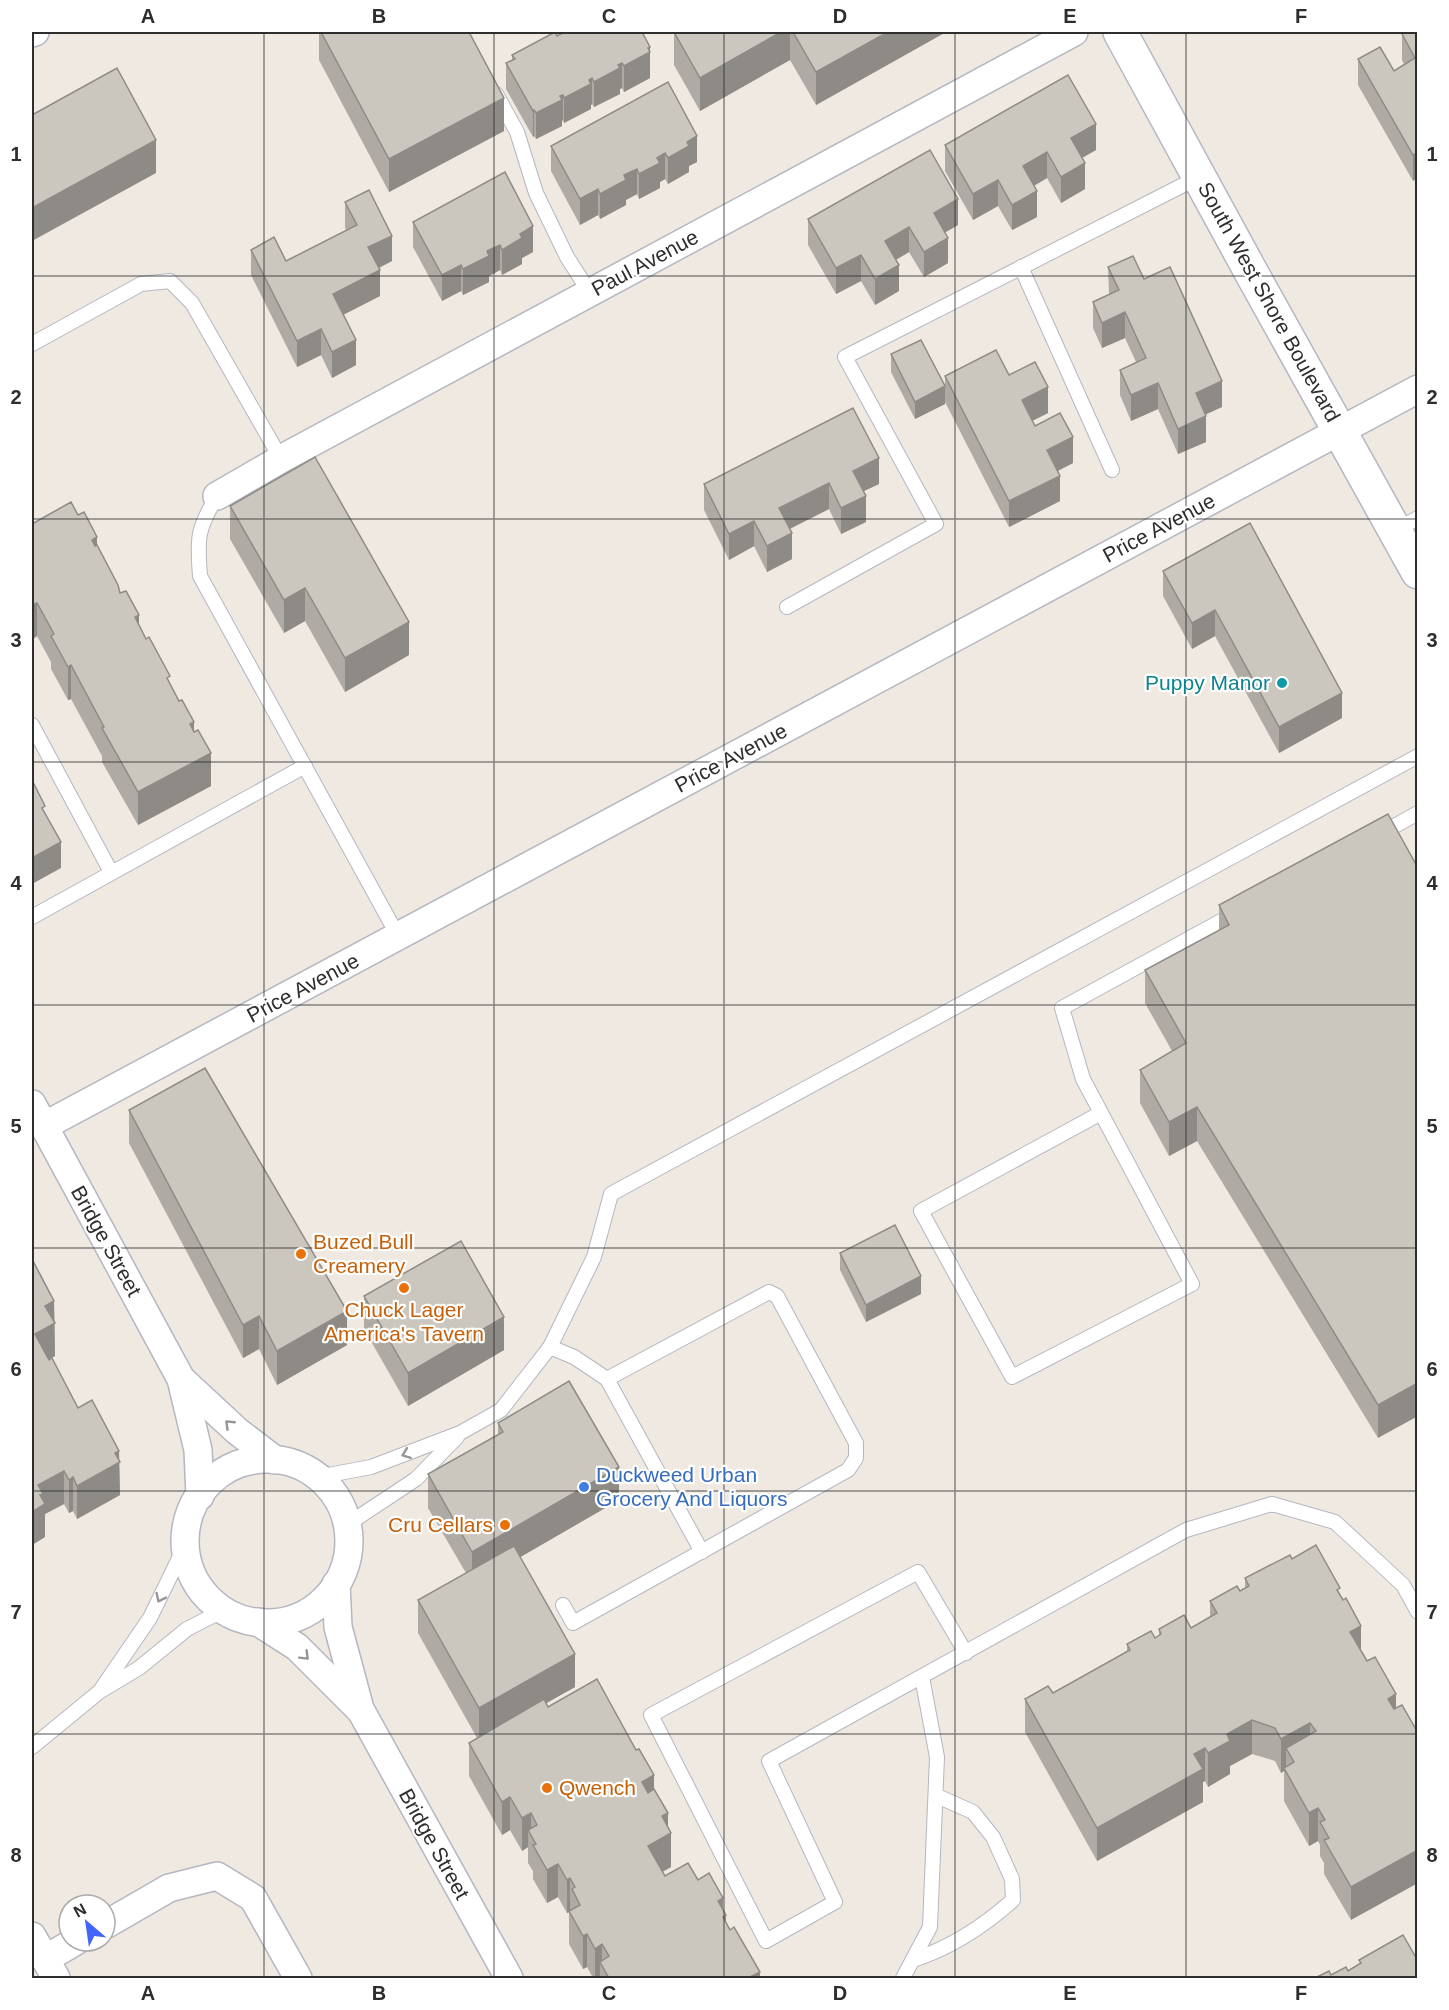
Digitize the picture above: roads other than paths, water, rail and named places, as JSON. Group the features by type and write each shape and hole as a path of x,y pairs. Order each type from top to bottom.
{"street":[{"name":"Paul Avenue","path":"217,496 281,459 1074,32"},
{"name":"South West Shore Boulevard","path":"1120,32 1341,431 1406,524 1418,572"},
{"name":"Price Avenue","path":"38,1115 398,936 1418,389"},
{"name":"Bridge Street","path":"38,1115 181,1379 198,1450 200,1496"},
{"name":"Bridge Street","path":"181,1379 237,1431 275,1460"},
{"path":"253,1460 275,1460 302,1466 318,1477 339,1499 348,1524 349,1551 342,1576 326,1599 304,1615 277,1622 258,1622 224,1610 204,1594 191,1571 185,1546 187,1522 200,1496 211,1482 230,1468 253,1460"},
{"name":"Bridge Street","path":"336,1584 338,1627 360,1709 509,1978"},
{"name":"Bridge Street","path":"258,1622 297,1647 360,1709"},
{"path":"117,1918 168,1888 217,1876 253,1898 298,1978"},
{"path":"32,1936 51,1969 65,1953"}],"lane":[{"path":"490,82 517,132 541,204 567,257 590,293"},
{"path":"787,607 936,524 845,357 1200,176"},
{"path":"1021,267 1112,470"},
{"path":"32,344 141,284 170,281 192,303 281,459"},
{"path":"217,496 204,518 197,545 200,576 398,936"},
{"path":"32,725 111,873"},
{"path":"318,1477 371,1467 460,1433 501,1410 550,1347 594,1257 611,1194 1418,756"},
{"path":"32,917 305,766"},
{"path":"1370,840 1418,813"},
{"path":"1101,1113 921,1211 1012,1377 1192,1284 1083,1079 1062,1008 1247,907"},
{"path":"563,1605 573,1623 848,1470 856,1458 856,1443 777,1296 768,1292 607,1379"},
{"path":"550,1347 574,1357 607,1379 702,1552"},
{"path":"348,1524 416,1479 460,1433"},
{"path":"966,1653 918,1572 651,1715 766,1941 835,1902 769,1761 966,1653 1186,1530 1272,1504 1335,1522 1403,1585 1418,1612"},
{"path":"99,1692 150,1618 185,1546"},
{"path":"32,1747 99,1692 139,1668 187,1629 224,1610"},
{"path":"903,1978 930,1927 937,1757 922,1677"},
{"path":"913,1960 937,1952 994,1917 1013,1900 1012,1880 993,1837 973,1812 937,1796"}],"place":[{"name":"Puppy Manor","path":"1282,683"},
{"name":"Buzed Bull Creamery","path":"301,1254"},
{"name":"Chuck Lager America's Tavern","path":"404,1288"},
{"name":"Duckweed Urban Grocery And Liquors","path":"584,1487"},
{"name":"Cru Cellars","path":"505,1525"},
{"name":"Qwench","path":"547,1788"}]}
